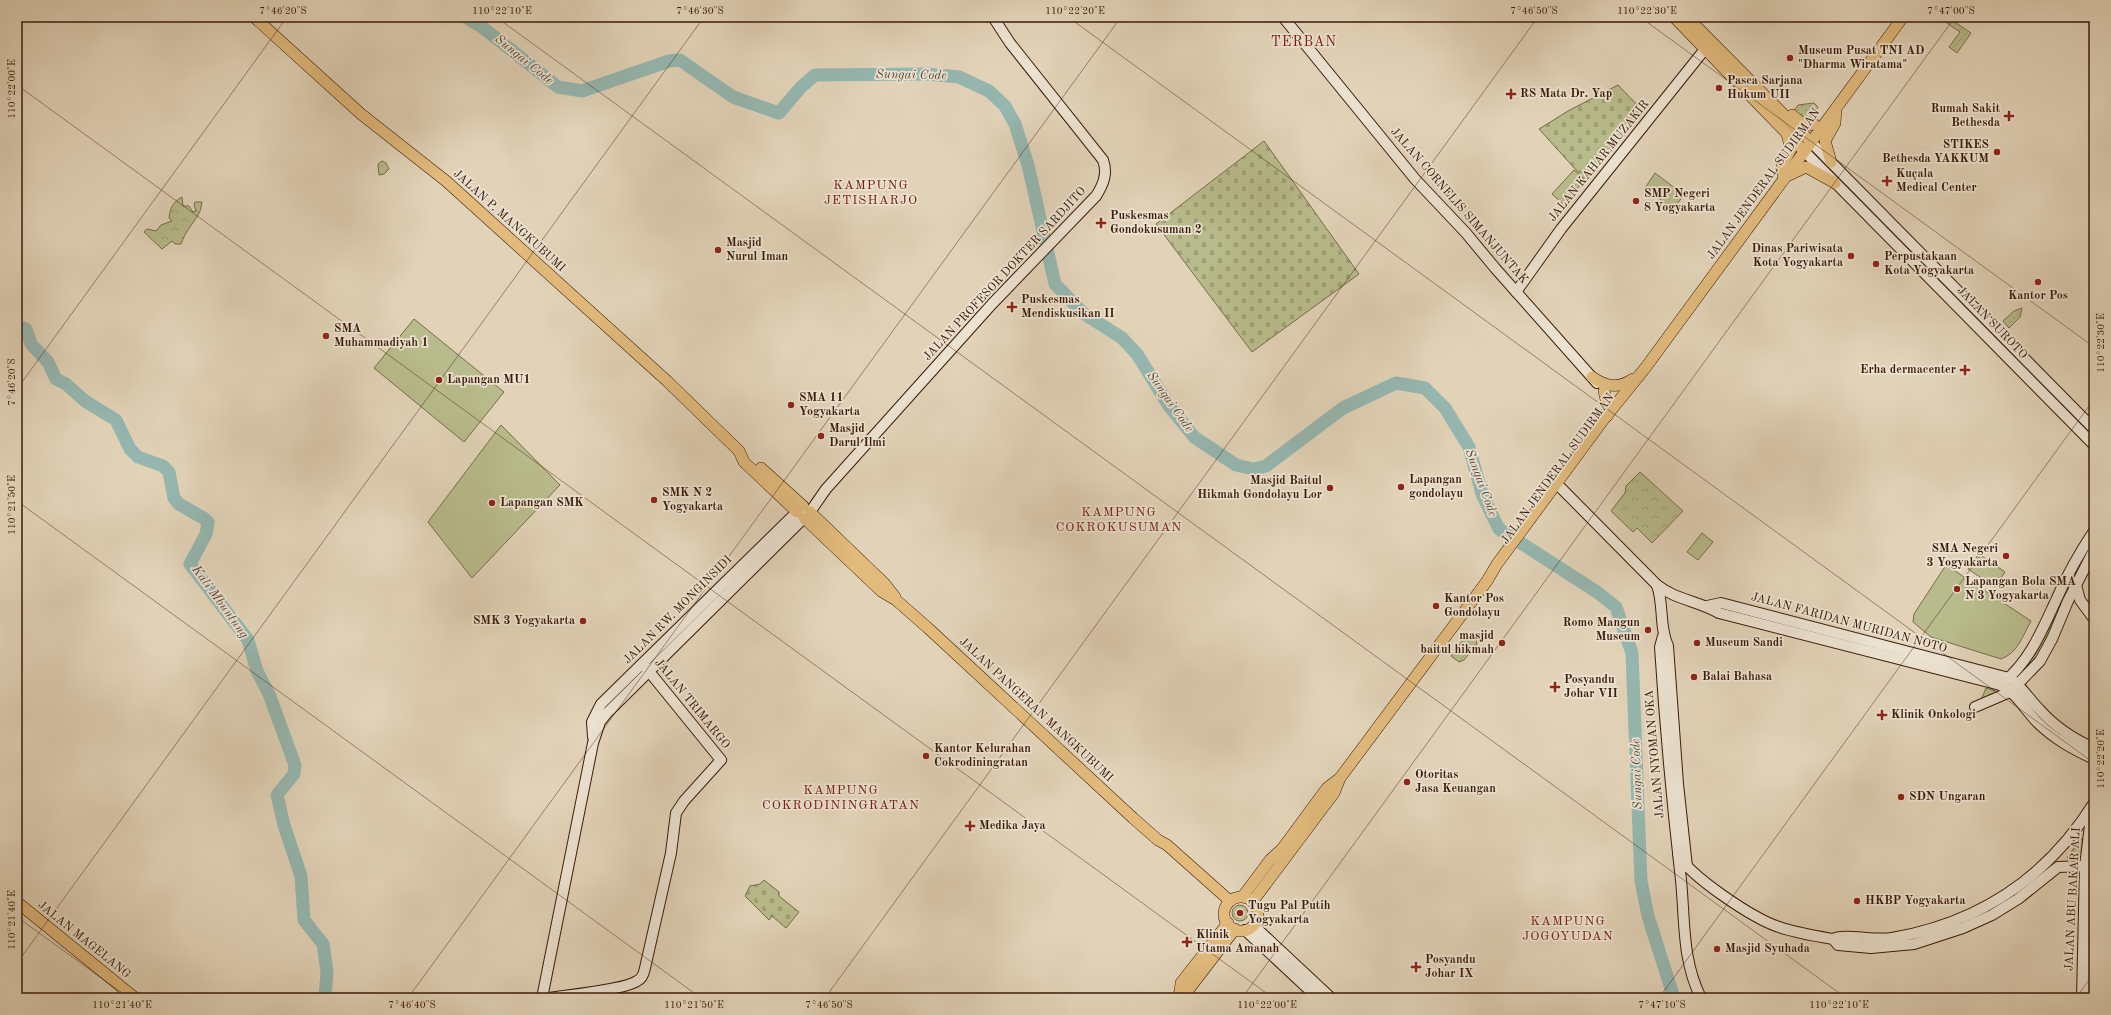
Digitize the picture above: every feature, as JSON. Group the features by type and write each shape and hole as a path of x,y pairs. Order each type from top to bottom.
{"main road":[{"name":"JALAN P. MANGKUBUMI","path":"254,17 361,114 446,181 667,381 739,451 749,457 803,512"},
{"path":"1674,17 1783,115 1807,146"},
{"path":"1687,17 1708,46 1787,132 1807,146"},
{"name":"JALAN JENDERAL SUDIRMAN","path":"1547,502 1561,488 1643,371 1903,17"},
{"path":"1831,162 1825,141 1835,123 1836,108"},
{"path":"1783,115 1793,116 1805,126 1814,124"},
{"path":"1787,132 1791,149 1782,165 1784,179 1806,167 1835,183"},
{"path":"1592,377 1606,385 1618,386 1643,371"},
{"path":"1600,434 1608,408 1604,391"},
{"name":"JALAN JENDERAL SUDIRMAN","path":"1242,896 1334,793 1340,778 1487,581 1500,566 1547,502 1607,415 1618,406"},
{"name":"JALAN PANGERAN MANGKUBUMI","path":"803,512 884,583 896,600"},
{"name":"JALAN PANGERAN MANGKUBUMI","path":"816,530 881,591 896,600 1158,840 1164,849 1228,903"},
{"name":"JALAN JENDERAL SUDIRMAN","path":"1253,901 1300,832"},
{"path":"1178,996 1189,989 1240,927 1258,912 1253,901 1242,896 1228,903 1224,915 1240,927"},
{"name":"JALAN MAGELANG","path":"17,902 135,998"},
{"name":"JALAN MAGELANG","path":"17,911 124,998"}],"street":[{"name":"JALAN PROFESOR DOKTER SARDJITO","path":"803,512 1059,234 1096,196 1106,177 1103,160 1010,43 993,17"},
{"name":"JALAN CORNELIS SIMANJUNTAK","path":"1283,17 1416,179 1466,233 1516,292 1618,406"},
{"name":"JALAN KAHAR MUZAKIR","path":"1516,292 1566,223 1708,46"},
{"name":"JALAN SUROTO","path":"1807,146 1831,162 2094,429"},
{"name":"JALAN SUROTO","path":"1807,146 1835,183 2094,445"},
{"path":"2050,401 2060,395"},
{"name":"JALAN FARIDAN MURIDAN NOTO","path":"1561,488 1657,585 1680,598 1707,606 1721,603 1887,651 1983,676"},
{"path":"803,512 816,530"},
{"name":"JALAN RW. MONGINSIDI","path":"542,998 593,743 600,722 646,667 803,512"},
{"path":"2000,685 2023,664 2033,649 2071,569 2094,531"},
{"path":"1975,707 2014,688 2045,654 2076,585 2094,550"},
{"name":"JALAN NYOMAN OKA","path":"1657,585 1660,597 1663,636 1660,647 1669,720 1677,813 1678,854 1688,963 1701,998"},
{"path":"2076,585 2080,600 2094,619"},
{"name":"JALAN TRIMARGO","path":"548,998 616,988 637,982 641,978 645,968 664,888 674,839 678,808 721,760 646,667"},
{"path":"1983,676 2008,678"},
{"path":"1983,676 2000,685 2014,688"},
{"path":"2008,678 2014,688 2042,712 2055,731 2073,749 2094,759"},
{"path":"2055,731 2094,748"},
{"path":"1833,940 1838,936 1877,939 1899,937 1960,919 1990,905 2015,889 2046,864 2071,836 2094,803"},
{"name":"JALAN ABU BAKAR ALI","path":"2082,998 2085,866 2089,826 2094,803"},
{"name":"JALAN NYOMAN OKA","path":"1677,813 1688,867"},
{"name":"JALAN ABU BAKAR ALI","path":"2089,998 2094,848"},
{"path":"1678,854 1688,867 1724,895 1765,921 1785,929 1833,940 1838,945 1871,948 1914,944 1972,925 2018,899 2057,867 2067,865 2085,866"},
{"path":"1240,927 1285,962 1312,987 1331,998"},
{"path":"1312,987 1318,998"}],"green space":[{"path":"1947,17 1971,33 1957,53 1949,47 1960,32 1944,21"},
{"path":"1618,85 1644,112 1586,181 1539,129 1568,111"},
{"path":"1814,103 1818,107 1809,120 1806,120 1794,111 1798,105"},
{"path":"1264,141 1359,274 1252,352 1156,224"},
{"path":"1815,153 2044,385 2042,387 1816,157"},
{"path":"382,161 386,163 389,169 384,174 379,175 378,164"},
{"path":"1574,170 1585,180 1563,204 1552,194"},
{"path":"1655,173 1684,195 1673,209 1645,188"},
{"path":"182,197 183,206 189,206 193,212 196,211 194,205 195,202 202,202 200,212 181,244 175,244 172,241 162,249 144,232 147,229 156,231 161,225 172,221 169,218 171,208 176,201"},
{"path":"2022,308 2020,317 2009,328 2003,321 2014,311"},
{"name":"Lapangan MU1","path":"414,319 504,392 464,442 374,368"},
{"name":"Lapangan SMK","path":"501,425 560,485 472,578 428,522"},
{"path":"1640,472 1683,511 1652,543 1637,528 1633,532 1611,511 1625,493 1626,486"},
{"path":"1702,533 1713,542 1698,560 1687,552"},
{"path":"1979,554 2005,572 1995,587 1968,569"},
{"name":"Lapangan Bola SMA N 3 Yogyakarta","path":"1946,565 2031,621 2016,648 2007,656 2001,659 1931,637 1913,622 1914,614"},
{"path":"2053,617 2057,618 2037,659 2028,668 2027,664 2037,649"},
{"path":"1468,633 1476,639 1477,644 1464,660 1459,662 1451,656"},
{"path":"1986,688 1995,691 1996,694 1981,700"},
{"path":"2080,839 2083,839 2082,857 2067,858"},
{"path":"764,880 779,892 779,896 799,912 786,928 772,916 769,920 745,896 750,886 760,884"},
{"name":"Tugu Pal Putih Yogyakarta","path":"1240,905 1247,910 1248,913 1243,920 1240,921 1233,916 1232,913 1237,906"}],"waterway":[{"name":"Sungai Code","path":"465,17 482,27 558,87 582,91 669,61 680,60 733,97 779,113 801,87 815,75 928,74 959,77 989,91 1005,106 1015,124 1028,165 1055,284 1083,313 1122,338 1137,354 1169,406 1194,437 1236,465 1253,469 1266,466 1343,408 1396,383 1425,388 1445,408 1469,447 1482,494 1499,529 1597,592 1616,607 1632,653 1641,881 1648,916 1674,998"},
{"name":"Kali Mbuntung","path":"17,326 26,329 31,344 48,362 56,379 66,384 85,401 116,420 130,449 138,457 163,466 169,472 174,498 179,504 208,522 206,534 190,564 248,640 257,671 269,694 295,765 294,774 277,795 284,825 301,876 304,920 323,944 327,972 325,998"}],"place":[{"name":"Museum Pusat TNI AD \"Dharma Wiratama\"","path":"1790,58"},
{"name":"Pasca Sarjana Hukum UII","path":"1719,88"},
{"name":"RS Mata Dr. Yap","path":"1511,94"},
{"name":"Rumah Sakit Bethesda","path":"2009,116"},
{"name":"STIKES Bethesda YAKKUM","path":"1997,152"},
{"name":"Kuçala Medical Center","path":"1887,181"},
{"name":"SMP Negeri 8 Yogyakarta","path":"1636,201"},
{"name":"Puskesmas Gondokusuman 2","path":"1101,223"},
{"name":"Masjid Nurul Iman","path":"718,250"},
{"name":"Dinas Pariwisata Kota Yogyakarta","path":"1851,256"},
{"name":"Perpustakaan Kota Yogyakarta","path":"1876,264"},
{"name":"Kantor Pos","path":"2038,282"},
{"name":"Puskesmas Mendiskusikan II","path":"1012,307"},
{"name":"SMA Muhammadiyah 1","path":"326,336"},
{"name":"Erha dermacenter","path":"1965,370"},
{"name":"Lapangan MU1","path":"439,380"},
{"name":"SMA 11 Yogyakarta","path":"791,405"},
{"name":"Masjid Darul Ilmi","path":"821,436"},
{"name":"Lapangan gondolayu","path":"1401,487"},
{"name":"Masjid Baitul Hikmah Gondolayu Lor","path":"1330,488"},
{"name":"SMK N 2 Yogyakarta","path":"654,500"},
{"name":"Lapangan SMK","path":"492,503"},
{"name":"SMA Negeri 3 Yogyakarta","path":"2006,556"},
{"name":"Lapangan Bola SMA N 3 Yogyakarta","path":"1957,589"},
{"name":"Kantor Pos Gondolayu","path":"1436,606"},
{"name":"SMK 3 Yogyakarta","path":"583,621"},
{"name":"Romo Mangun Museum","path":"1648,630"},
{"name":"masjid baitul hikmah","path":"1502,643"},
{"name":"Museum Sandi","path":"1697,643"},
{"name":"Balai Bahasa","path":"1694,677"},
{"name":"Posyandu Johar VII","path":"1555,687"},
{"name":"Klinik Onkologi","path":"1882,715"},
{"name":"Kantor Kelurahan Cokrodiningratan","path":"926,756"},
{"name":"Otoritas Jasa Keuangan","path":"1407,782"},
{"name":"SDN Ungaran","path":"1901,797"},
{"name":"Medika Jaya","path":"970,826"},
{"name":"HKBP Yogyakarta","path":"1857,901"},
{"name":"Tugu Pal Putih Yogyakarta","path":"1240,913"},
{"name":"Klinik Utama Amanah","path":"1187,942"},
{"name":"Masjid Syuhada","path":"1717,949"},
{"name":"Posyandu Johar IX","path":"1416,967"}],"district":[{"name":"TERBAN","path":"1304,42"},
{"name":"KAMPUNG JETISHARJO","path":"871,192"},
{"name":"KAMPUNG COKROKUSUMAN","path":"1119,520"},
{"name":"KAMPUNG COKRODININGRATAN","path":"841,798"},
{"name":"KAMPUNG JOGOYUDAN","path":"1568,928"}]}
